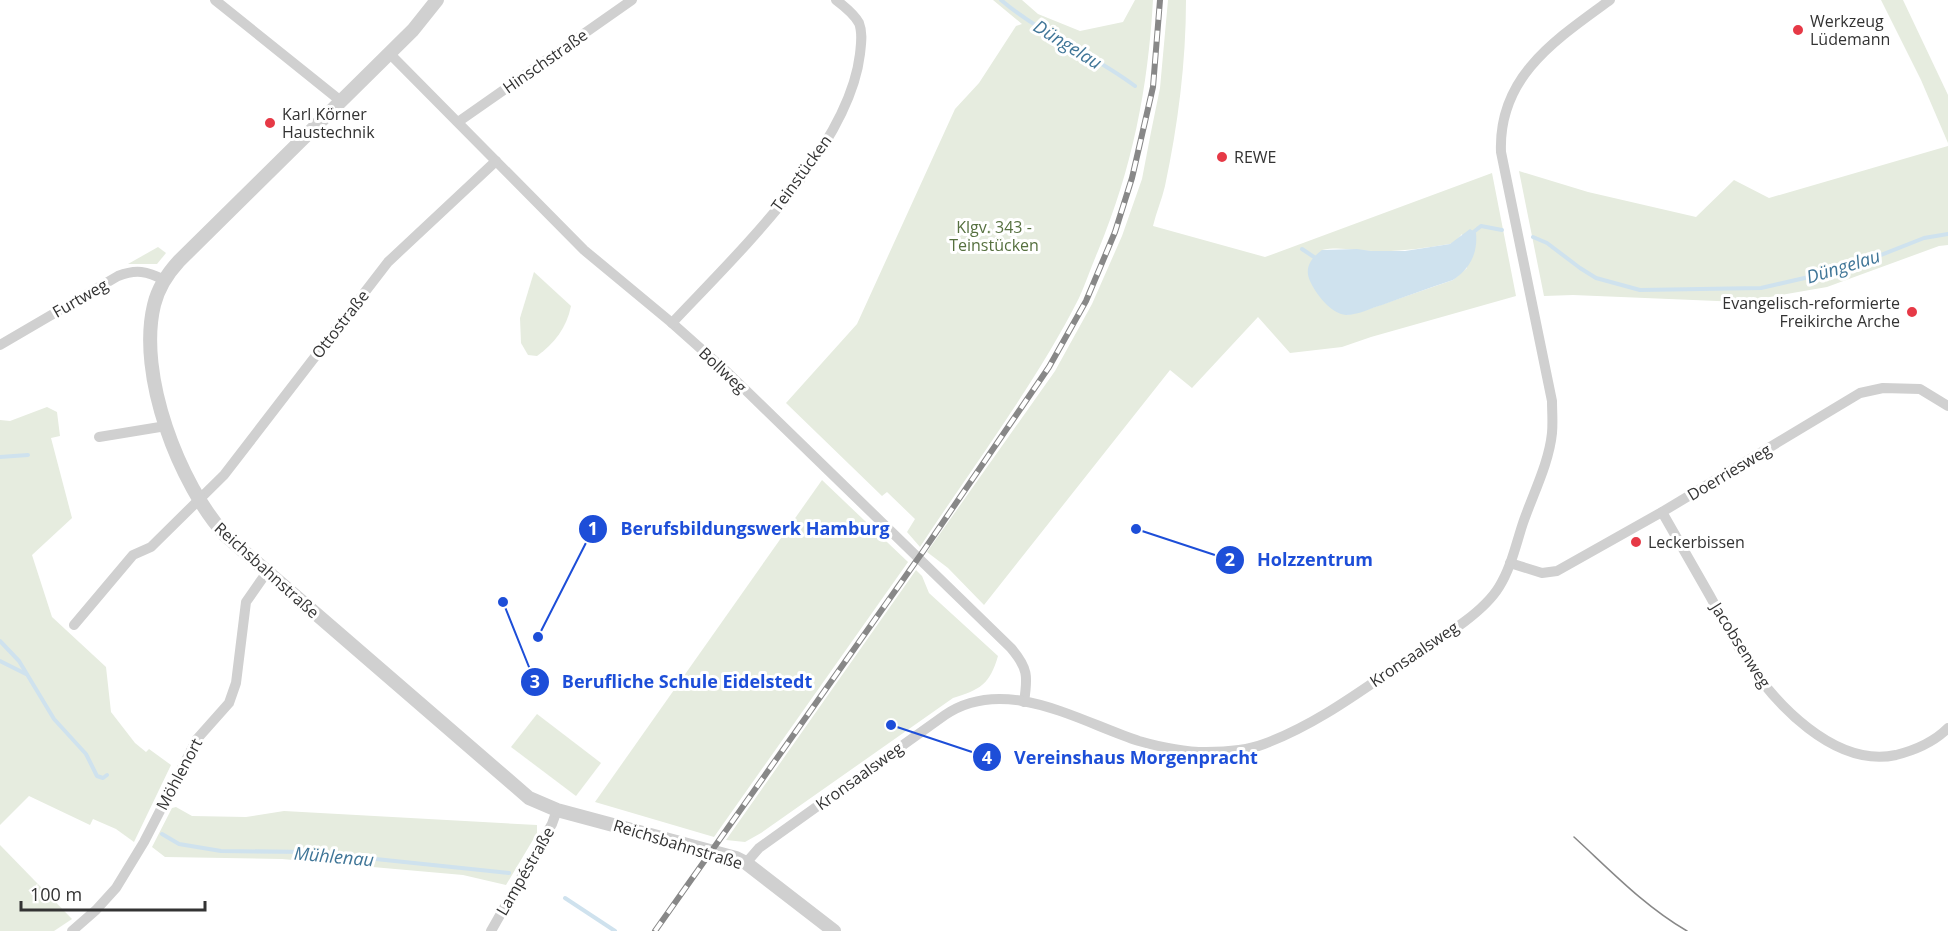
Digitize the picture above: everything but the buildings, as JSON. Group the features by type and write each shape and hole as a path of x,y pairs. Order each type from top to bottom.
{"street":[{"path":"215,0 342,102"},
{"name":"Reichsbahnstraße","path":"437,0 390,54 179,261 164,280 154,304 150,338 154,379 166,426 181,464 209,518 226,537 529,798 557,810 746,862 834,931"},
{"name":"Hinschstraße","path":"458,122 632,0"},
{"name":"Teinstücken","path":"672,323 759,231 826,141 841,115 853,90 862,38 858,22 836,0"},
{"name":"Kronsaalsweg","path":"746,862 759,848 952,710 988,699 1011,699 1069,713 1137,740 1162,747 1204,752 1233,751 1262,745 1299,729 1331,711 1482,608 1500,586 1510,563 1546,459 1552,434 1552,401 1501,152 1503,123 1512,93 1532,64 1553,44 1610,0"},
{"name":"Bollweg","path":"390,54 584,250 727,372 1011,648 1021,660 1028,676 1024,702"},
{"name":"Ottostraße","path":"74,625 133,555 151,548 224,475 388,262 496,161"},
{"name":"Furtweg","path":"0,345 125,273 143,271 164,280"},
{"name":"Doerriesweg","path":"1510,563 1542,573 1557,571 1662,512 1860,393 1883,388 1920,389 1948,406"},
{"path":"99,437 166,426"},
{"name":"Jacobsenweg","path":"1662,512 1744,656 1771,693 1800,722 1828,742 1857,754 1883,757 1912,751 1937,739 1948,728"},
{"name":"Möhlenort","path":"72,931 107,898 128,869 197,739 229,703 236,683 246,602 267,572"},
{"name":"Lampéstraße","path":"490,931 552,824 557,810"}],"green space":[{"name":"Klgv. 343 - Teinstücken","path":"993,0 1022,0 1038,14 1080,31 1123,22 1135,0 1153,0 1147,65 1136,128 1120,190 1079,298 1024,393 920,547 907,532 915,519 887,492 882,496 786,403 857,324 955,109 979,83 1016,26 1022,24"},
{"path":"1168,0 1186,0 1185,47 1174,140 1165,186 1153,226 1265,257 1492,173 1516,296 1342,347 1290,353 1258,317 1192,388 1170,370 984,605 948,568 927,552 1055,371 1092,304 1122,236 1142,179 1160,88","holes":["1462,234 1467,268 1453,280 1347,315 1322,250 1412,249 1450,244"]},
{"path":"1881,0 1903,0 1948,95 1948,143 1921,80"},
{"path":"1948,146 1948,245 1939,246 1827,287 1741,302 1573,295 1544,296 1519,171 1588,192 1696,217 1734,180 1769,198"},
{"path":"158,247 166,253 157,264 128,264"},
{"path":"534,272 571,306 559,334 537,356 528,355 521,343 520,318"},
{"path":"47,407 57,412 60,436 51,438 72,518 32,555 52,617 106,667 111,712 135,743 146,752 149,749 171,765 134,842 116,829 93,819 90,825 29,796 0,825 0,420 10,421"},
{"path":"822,480 908,562 714,837 595,802"},
{"path":"916,570 922,576 929,593 998,656 987,679 977,689 953,698 761,833 745,842 726,840"},
{"path":"537,714 601,763 576,796 511,747"},
{"path":"176,807 192,816 246,817 284,811 537,825 537,833 506,885 463,875 282,859 165,857 152,847 172,808"},
{"path":"0,845 72,919 54,931 0,931"}],"water":[{"path":"1470,229 1476,233 1476,247 1472,260 1459,276 1360,313 1346,315 1335,311 1320,297 1308,276 1310,264 1322,250 1405,251 1450,244"}],"waterway":[{"name":"Düngelau","path":"1001,0 1033,24 1135,86"},
{"name":"Düngelau","path":"1471,234 1481,226 1502,230"},
{"name":"Düngelau","path":"1533,237 1547,243 1596,278 1640,290 1761,288 1848,268 1924,238 1948,234"},
{"name":"Düngelau","path":"1302,249 1317,259"},
{"path":"0,457 28,455"},
{"name":"Mühlenau","path":"0,641 19,661 54,719 86,754 97,776 103,778 107,775"},
{"path":"0,661 26,674"},
{"name":"Mühlenau","path":"162,834 179,844 221,851 309,852 509,873"},
{"name":"Mühlenau","path":"565,898 615,931"}],"tram line":[{"path":"1574,837 1642,899 1687,931"}],"railway":[{"path":"655,931 924,550 1049,367 1086,301 1115,232 1132,178 1153,87 1160,0"}],"place":[{"name":"Werkzeug Lüdemann","path":"1798,30"},
{"name":"Karl Körner Haustechnik","path":"270,123"},
{"name":"REWE","path":"1222,157"},
{"name":"Evangelisch-reformierte Freikirche Arche","path":"1912,312"},
{"name":"Holzzentrum","path":"1136,529"},
{"name":"Leckerbissen","path":"1636,542"},
{"name":"Berufliche Schule Eidelstedt","path":"503,602"},
{"name":"Berufsbildungswerk Hamburg","path":"538,637"},
{"name":"Vereinshaus Morgenpracht","path":"891,725"}]}
